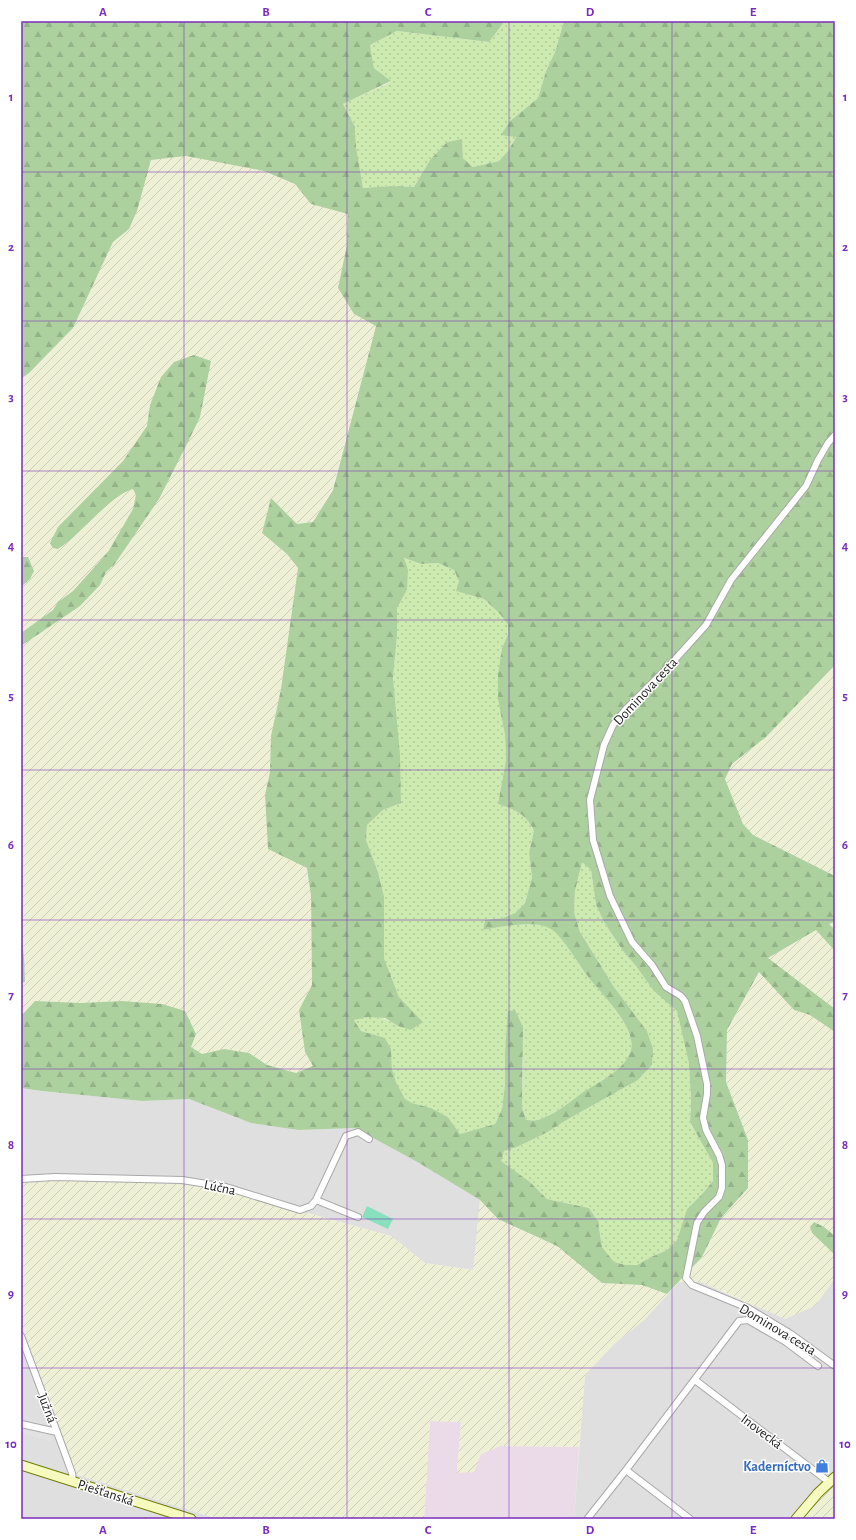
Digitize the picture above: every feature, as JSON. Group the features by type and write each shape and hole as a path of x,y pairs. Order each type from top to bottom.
{"main road":[{"name":"Piešťanská","path":"21,1466 191,1519"},
{"path":"796,1519 832,1480"}],"street":[{"name":"Dominova cesta","path":"835,435 828,443 806,486 731,580 706,625 613,725 604,745 590,800 594,840 610,896 632,942 652,965 666,987 681,996 686,1001 697,1036 707,1084 708,1094 703,1118 706,1130 719,1155 722,1165 722,1188 719,1197 704,1212 697,1223 686,1278 692,1285 748,1308 791,1334 835,1366"},
{"path":"358,1217 316,1200 346,1136 358,1132 369,1139"},
{"name":"Lúčna","path":"21,1179 55,1178 182,1180 226,1187 300,1210 311,1206 316,1200"},
{"path":"589,1519 588,1518 739,1321 748,1320 786,1342 818,1366"},
{"name":"Južná","path":"21,1336 72,1473 73,1481"},
{"name":"Inovecká","path":"694,1380 832,1480"},
{"path":"21,1424 57,1432"},
{"path":"626,1470 690,1519"}],"shaded area":[{"path":"21,1088 142,1101 189,1099 251,1123 298,1130 355,1128 419,1163 480,1200 474,1270 425,1263 391,1236 235,1193 59,1179 21,1182"},
{"path":"835,1278 835,1482 801,1519 574,1519 585,1375 614,1344 644,1320 679,1282 701,1282 753,1306 815,1306"},
{"path":"21,1327 75,1474 218,1519 21,1519"},
{"path":"430,1421 461,1422 457,1472 481,1454 500,1446 579,1447 574,1519 424,1519"},
{"path":"21,1427 52,1436 50,1441 21,1433"}],"green space":[{"path":"21,21 505,21 489,42 397,31 370,45 374,68 391,81 343,104 355,127 356,146 363,188 391,186 414,187 430,160 447,142 462,139 463,158 473,167 499,161 508,151 516,137 501,135 510,121 538,98 546,71 555,52 564,21 835,21 835,665 766,737 732,764 725,779 743,824 753,835 835,876 835,922 829,924 835,930 835,951 816,930 768,958 835,1009 835,1032 810,1015 794,1010 759,972 727,1030 726,1082 748,1140 748,1188 721,1218 702,1257 667,1294 642,1285 602,1283 557,1246 498,1219 480,1200 419,1163 355,1128 298,1130 251,1123 189,1099 142,1101 21,1088 21,1016 35,1001 81,1003 121,1001 162,1004 185,1011 196,1034 191,1047 202,1054 224,1049 249,1053 267,1065 296,1073 313,1066 305,1052 299,1010 312,985 311,896 307,868 268,849 265,795 270,772 271,736 281,689 298,568 287,554 262,533 271,498 297,524 313,522 333,490 376,326 354,314 338,288 347,245 348,214 311,204 295,184 264,171 186,156 151,160 137,211 129,229 113,242 73,328 29,373 21,379","holes":["404,558 421,564 438,563 454,570 459,581 456,591 484,599 500,614 508,625 508,634 502,648 498,673 498,700 505,735 506,760 498,804 519,813 527,820 534,830 529,853 532,877 525,903 515,913 503,918 485,920 483,930 527,924 544,926 555,932 565,943 586,974 617,1011 624,1022 632,1043 627,1059 616,1071 550,1115 538,1120 526,1120 522,1107 523,1027 515,1010 508,1011 505,1052 505,1084 502,1109 495,1124 460,1134 448,1117 431,1108 412,1103 405,1099 396,1082 392,1069 391,1049 385,1038 361,1031 354,1020 368,1017 385,1018 398,1026 411,1030 423,1022 399,997 384,958 384,896 378,872 366,840 367,825 383,810 401,803 400,755 393,678 397,636 397,608 407,590 408,570","582,862 591,870 596,905 604,922 623,951 654,991 677,1011 689,1064 691,1102 690,1122 713,1163 713,1181 687,1209 677,1240 667,1250 637,1265 626,1265 614,1262 602,1247 598,1221 589,1208 547,1199 530,1182 501,1161 504,1151 517,1147 546,1133 638,1080 652,1065 653,1049 647,1031 614,987 580,932 574,912 575,891"]},
{"path":"505,21 564,21 555,52 546,71 538,98 510,121 502,135 516,136 508,151 499,161 473,167 463,158 462,139 447,142 430,160 414,187 391,186 363,188 356,146 355,127 343,104 391,82 374,68 370,45 397,31 489,42"},
{"path":"186,156 264,171 295,184 311,204 348,214 347,245 338,288 354,314 376,326 332,490 313,522 297,524 271,498 262,533 287,554 298,568 281,689 271,736 270,772 265,795 268,849 307,868 311,896 312,985 299,1010 305,1052 313,1066 296,1073 267,1065 249,1053 224,1049 202,1054 121,1001 81,1003 35,1001 21,1016 21,983 25,982 21,933 21,587 30,579 28,557 21,557 21,379 29,373 73,328 113,242 129,229 137,211 150,160"},
{"path":"194,355 211,361 200,417 159,499 114,565 106,572 100,585 80,606 21,646 21,633 53,610 58,602 73,591 108,552 133,509 136,495 133,489 114,499 76,535 58,549 53,548 50,543 58,527 123,461 147,426 150,405 161,377 174,362"},
{"path":"21,557 28,557 34,571 30,579 21,587"},
{"path":"403,558 421,564 438,563 455,570 459,581 457,591 484,599 500,614 508,625 508,634 502,648 498,673 498,700 505,735 506,760 498,804 519,813 527,820 534,830 529,853 532,877 525,903 515,913 503,918 485,920 483,930 528,924 545,926 556,932 587,975 617,1012 624,1023 632,1044 627,1060 616,1071 550,1115 538,1120 526,1120 522,1107 523,1059 509,1011 505,1052 505,1084 502,1109 495,1124 460,1134 448,1117 431,1108 412,1103 405,1099 396,1082 392,1069 391,1049 371,1034 361,1031 354,1020 366,1017 377,1017 398,1026 423,1022 399,997 384,958 384,896 378,872 366,840 367,825 383,810 401,803 393,678 397,636 397,608 407,590"},
{"path":"835,665 835,876 753,835 743,824 725,779 732,764 766,737"},
{"path":"582,861 591,870 596,905 604,922 623,951 669,1004 677,1011 689,1064 691,1102 690,1122 713,1163 713,1181 687,1209 677,1240 667,1250 637,1265 626,1265 614,1262 602,1247 598,1221 589,1208 547,1199 530,1182 500,1161 504,1151 517,1147 546,1133 638,1080 652,1065 647,1031 614,987 580,932 574,912 575,891"},
{"path":"835,922 835,1236 824,1227 814,1222 810,1228 812,1233 834,1254 835,1278 815,1306 785,1319 701,1282 679,1282 702,1258 721,1218 748,1188 748,1140 726,1082 727,1030 768,958 816,929"},
{"path":"21,933 25,982 21,983"},
{"path":"59,1179 192,1185 235,1193 391,1236 425,1263 473,1270 480,1200 498,1219 557,1246 602,1283 642,1285 668,1294 644,1320 614,1344 585,1375 579,1447 500,1446 481,1454 474,1472 457,1473 461,1422 430,1421 424,1519 218,1519 75,1474 21,1327 21,1182"},
{"path":"367,1206 393,1219 388,1229 362,1217"},
{"path":"814,1222 824,1227 835,1236 835,1257 834,1254 812,1233 810,1227"},
{"path":"835,1482 835,1519 801,1519 809,1507"}],"place":[{"name":"Kaderníctvo","path":"822,1466"}]}
